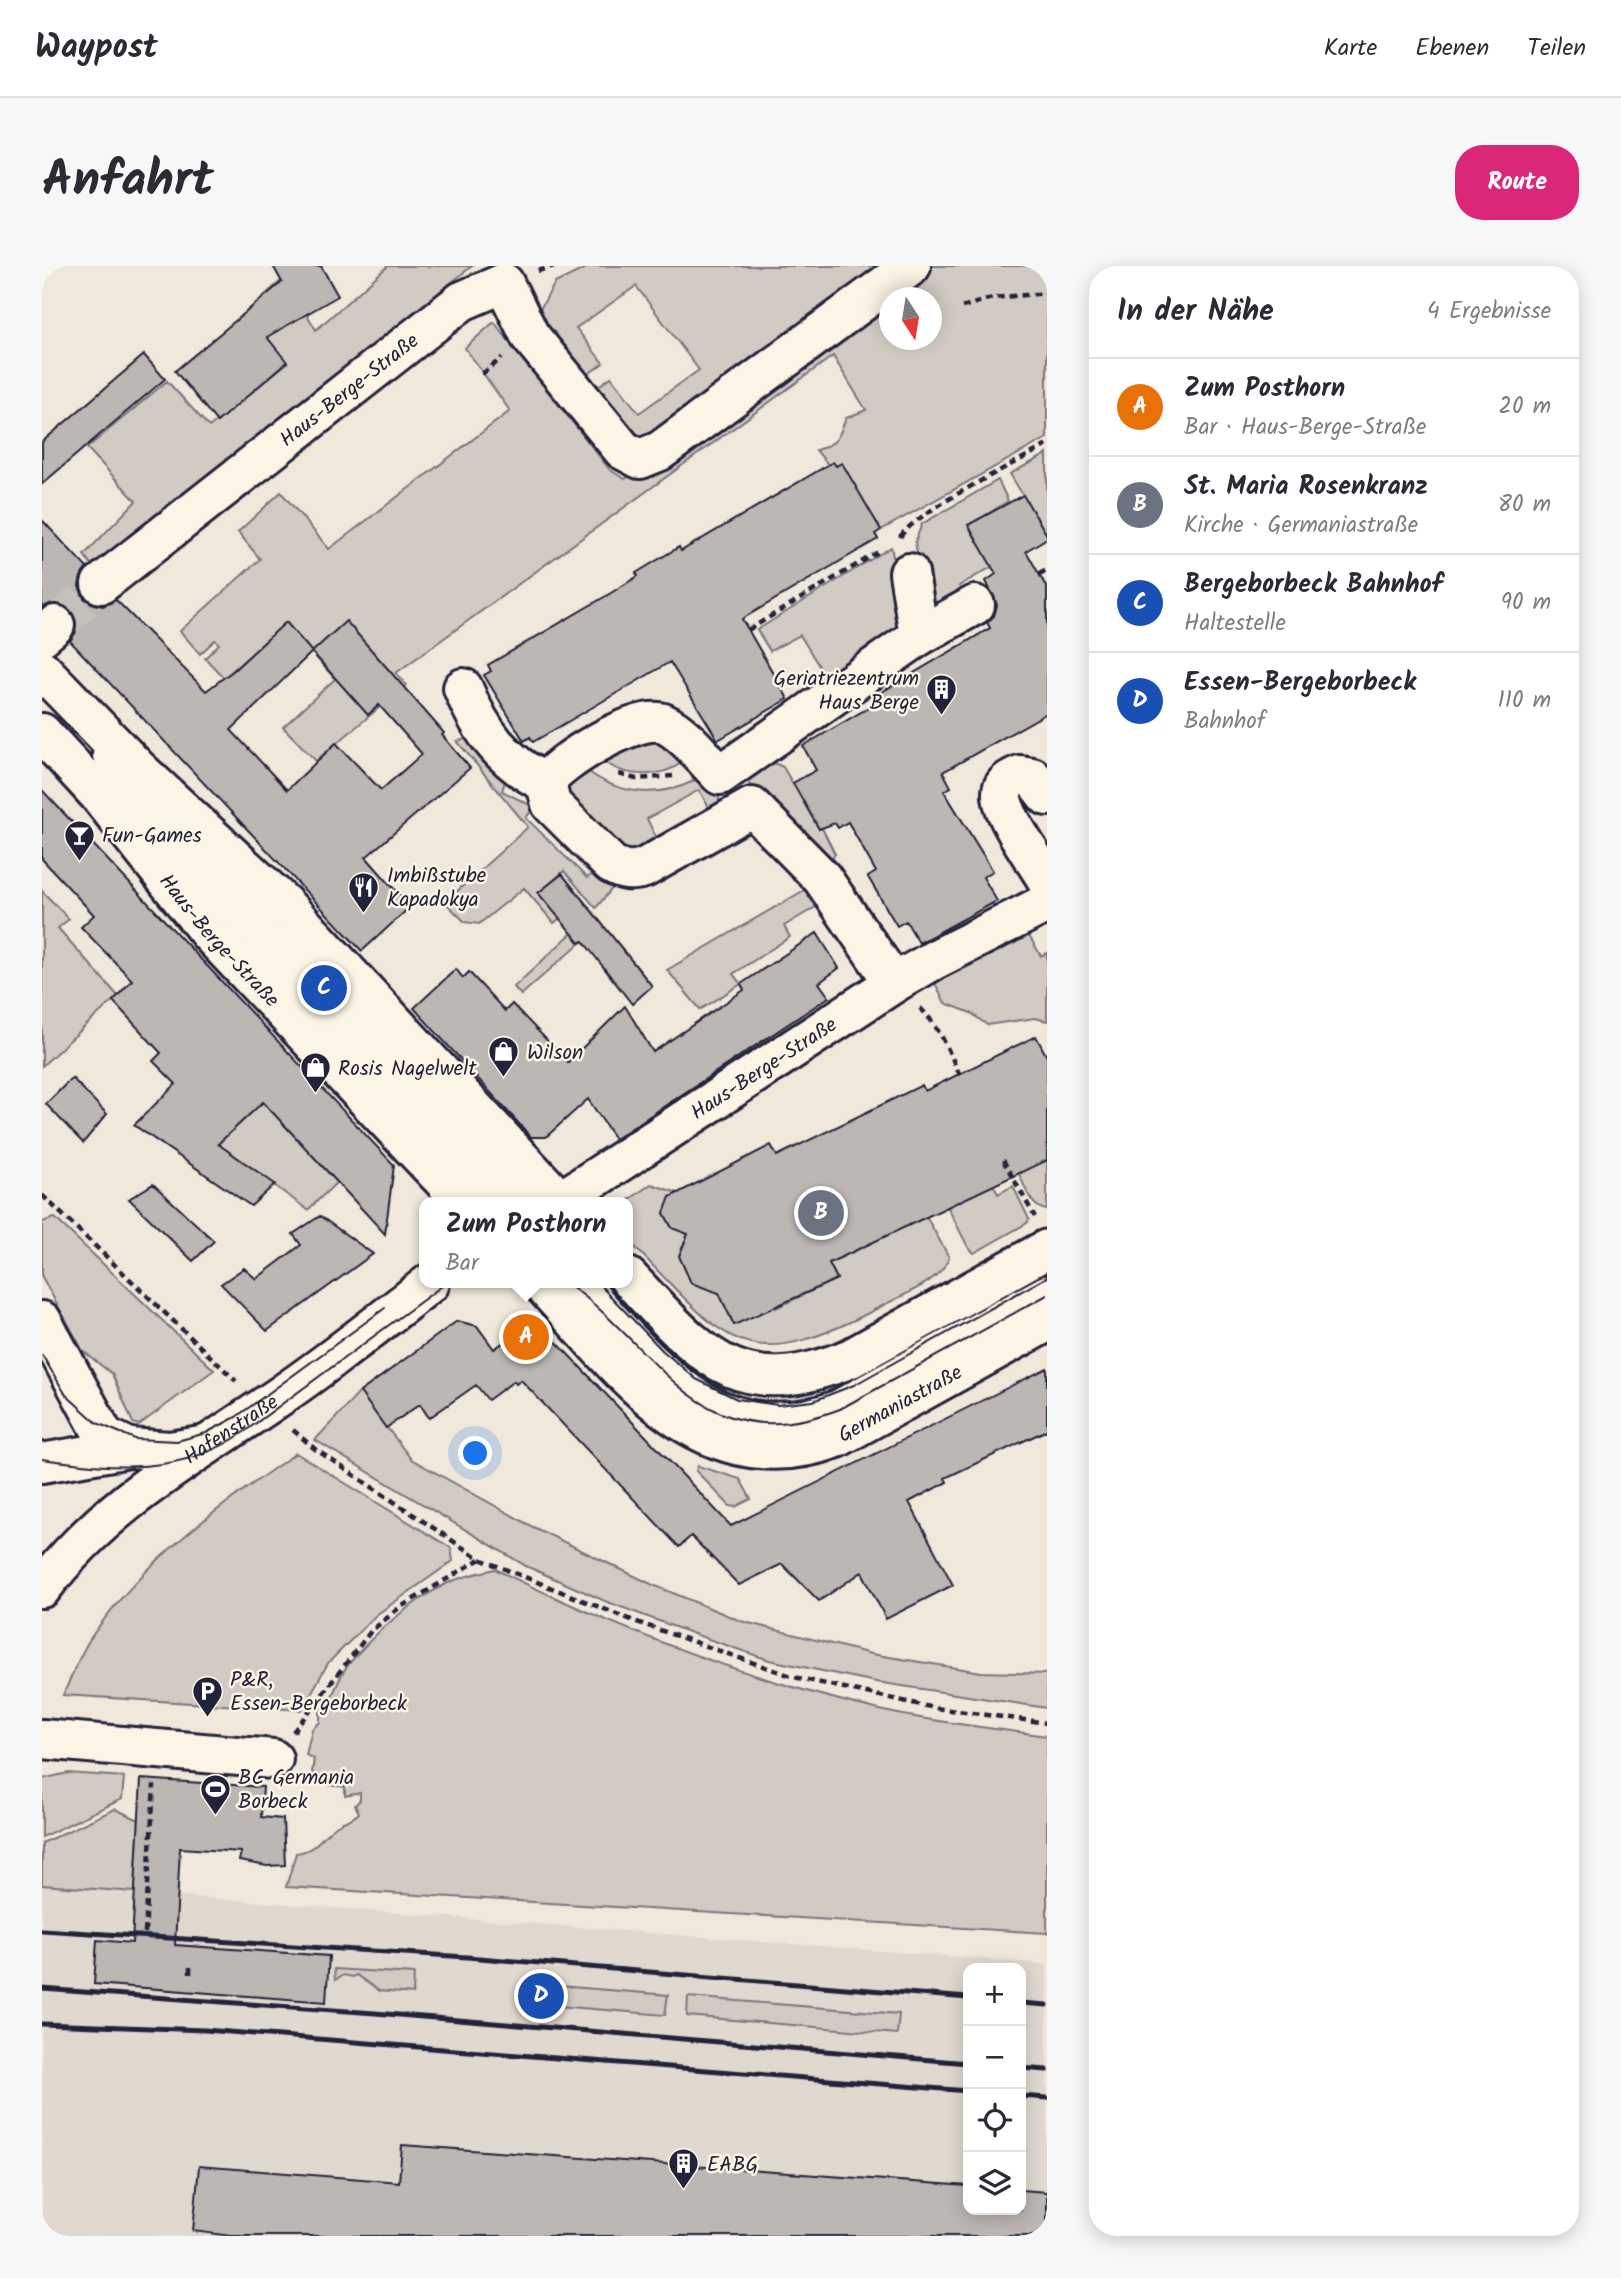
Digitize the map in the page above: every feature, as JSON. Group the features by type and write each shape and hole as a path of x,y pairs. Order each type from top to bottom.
{"main road":[{"name":"Haus-Berge-Straße","path":"101,584 289,456 461,300 504,283 530,336 623,450 640,459 660,451 911,266"},
{"path":"899,559 919,636"},
{"path":"712,767 919,636 975,605"},
{"name":"Haus-Berge-Straße","path":"42,670 139,770 284,904 555,1197"},
{"path":"463,688 477,720 496,748 517,767 546,783 551,804 611,864 630,871 644,868 752,807"},
{"path":"83,713 157,823"},
{"path":"546,783 557,768 634,725 654,720 674,730 816,871 894,984"},
{"name":"Haus-Berge-Straße","path":"46,737 99,795 194,916 464,1193"},
{"path":"46,737 157,823 420,1104 512,1197"},
{"path":"1047,796 1031,777 1020,775 1005,784 1002,792 1007,812 1047,880"},
{"name":"Haus-Berge-Straße","path":"568,1197 894,984 934,960 1047,903"},
{"path":"420,1104 451,1156 464,1193"},
{"path":"633,1282 699,1349 731,1368 760,1377 808,1374 851,1358 1044,1238"},
{"path":"603,1288 663,1351 696,1379 732,1397 778,1405 813,1401 855,1385 1047,1277"},
{"name":"Hafenstraße","path":"42,1588 78,1543 110,1514 207,1445 253,1396 422,1288"},
{"path":"546,1288 662,1408 699,1433 743,1434 840,1409 1047,1295"},
{"path":"582,1288 683,1392 715,1410 743,1434"},
{"path":"42,1321 104,1436 129,1448"},
{"name":"Germaniastraße","path":"743,1434 790,1451 837,1438 1047,1322"},
{"path":"42,1462 129,1448 170,1451 207,1445"},
{"path":"42,1739 273,1759"}],"path":[{"path":"962,307 992,298 1047,293"},
{"path":"748,630 899,559 900,538 906,530 947,502 1047,445"},
{"path":"1039,574 1047,570"},
{"path":"588,750 606,768 636,779 712,767"},
{"path":"894,984 936,1023 961,1079"},
{"path":"1003,1160 1044,1238"},
{"path":"42,1195 253,1396 316,1449 480,1559 634,1620 794,1677 922,1705 1047,1723"},
{"path":"273,1759 371,1631 399,1608 480,1559"},
{"path":"145,1933 154,1780"},
{"path":"190,1965 190,1974"}],"shaded area":[{"path":"388,266 472,266 94,568 84,555 136,501 87,448 167,381 209,427 287,363 246,312 285,277 316,330"},
{"path":"590,266 897,266 643,444 592,391 611,377 639,413 699,370 636,286 576,328 603,363 582,379 536,316 555,283"},
{"path":"929,266 1047,266 1047,438 881,530 816,450 837,439 846,418 866,410 833,356 396,673 406,685 316,761 283,727 335,679 286,623 224,678 205,658 219,644 215,640 200,654 180,631 260,559 238,532 281,492 329,549 510,411 465,348 494,322 610,470 625,479 879,301 879,350 942,350 942,287 899,287"},
{"path":"1047,454 1047,535 1010,474"},
{"path":"998,480 1008,501 972,524 993,566 959,586 966,602 930,622 915,542 922,524"},
{"path":"891,547 908,624 830,684 800,635 770,651 757,630"},
{"path":"648,735 686,759 667,770 645,774 622,771 602,760"},
{"path":"474,737 507,775 502,791 534,807 526,818 587,878 598,869 614,886 596,908 564,871 539,893 560,918 554,923 524,888 479,924 465,922 445,902 528,827 457,741"},
{"path":"770,761 783,767 819,829 822,828 835,854 829,861 749,784 746,776"},
{"path":"589,765 593,769 589,772 601,780 640,792 667,790 694,781 691,775 699,770 719,792 719,806 711,811 699,790 647,819 658,841 641,851 622,854 560,787"},
{"path":"808,888 819,905 784,926 790,937 733,974 741,984 703,1008 700,1009 667,970"},
{"path":"42,891 69,919 58,928 118,996 42,1066"},
{"path":"572,933 580,943 521,995 514,987"},
{"path":"1028,934 1041,956 1047,953 1047,1021 1035,1018 987,1025 971,1013 945,1003 929,971 982,942 990,955"},
{"path":"248,1085 337,1182 308,1210 218,1144"},
{"path":"1047,1160 1047,1210 1036,1206 1019,1174"},
{"path":"985,1168 998,1194 1013,1186 1029,1219 1027,1223 974,1253 968,1247 947,1206"},
{"path":"651,1184 678,1193 664,1213 672,1228 688,1234 679,1256 719,1293 734,1325 761,1312 771,1299 776,1308 837,1279 829,1263 926,1216 949,1257 945,1266 930,1280 834,1329 796,1342 765,1345 739,1339 715,1325 690,1304 633,1245 633,1197"},
{"path":"55,1218 214,1370 139,1425 133,1423 112,1374 83,1351 42,1277 42,1222"},
{"path":"360,1392 411,1459 533,1527 651,1584 741,1621 871,1654 981,1672 1047,1674 1047,1708 876,1682 769,1660 605,1601 526,1566 315,1440"},
{"path":"296,1453 451,1548 453,1561 376,1615 328,1663 302,1710 63,1695 88,1643 136,1582 212,1514"},
{"path":"698,1466 740,1479 751,1499 735,1507 730,1506 696,1471"},
{"path":"495,1569 589,1613 734,1669 884,1711 1047,1736 1047,1933 286,1887 296,1853 314,1846 333,1828 359,1813 355,1805 360,1800 360,1793 345,1796 345,1787 329,1785 323,1777 312,1773 314,1759 306,1755 312,1729 320,1722 320,1710 329,1700 344,1671 381,1630 420,1599 453,1581"},
{"path":"68,1773 124,1777 122,1799 42,1837 42,1779"},
{"path":"115,1809 139,1820 135,1892 42,1885 42,1843"},
{"path":"42,1885 1047,1964 1047,2236 42,2236"},
{"path":"334,1969 414,1974 413,1994 379,1991 356,1975 343,1975 335,1980"},
{"path":"559,1986 668,1995 665,2015 558,2006"},
{"path":"688,1997 899,2014 897,2034 687,2016"}],"building":[{"path":"273,266 321,266 338,296 267,337 287,362 217,422 175,371 282,282"},
{"path":"144,355 165,379 42,484 42,442"},
{"path":"833,462 836,466 842,463 881,530 875,534 878,539 742,619 788,699 718,740 670,662 533,742 530,737 524,741 484,675 491,671 488,665 606,596 638,576 636,573 679,547 681,551"},
{"name":"Geriatriezentrum Haus Berge","path":"1023,495 1047,535 1047,538 1026,551 1047,588 1047,713 943,772 951,787 944,791 993,871 983,877 997,901 919,943 906,921 897,926 868,877 876,872 848,822 838,828 835,823 819,829 793,783 816,770 803,746 878,702 875,696 990,628 987,622 994,616 997,605 986,581 996,574 968,525"},
{"path":"42,520 87,568 79,586 84,598 103,606 116,600 206,691 234,670 286,622 312,652 346,621 444,733 442,735 470,768 366,857 410,907 362,951 70,641 76,632 77,622 71,610 62,604 52,603 42,608","holes":["312,652 368,715 379,705 422,754 381,790 336,743 287,790 231,730"]},
{"path":"42,790 394,1165 385,1234 263,1102 218,1144 275,1184 251,1206 134,1125 176,1084 153,1061 161,1053 113,1001 132,980 81,927 94,915 42,859"},
{"path":"562,874 652,986 632,1004 583,941 580,943 538,893"},
{"path":"817,933 839,968 819,983 829,997 615,1139 588,1099 546,1137 531,1137 414,1008 456,969 463,978 469,972 505,1011 512,1004 568,1062 625,1006 653,1052 744,990 741,984"},
{"path":"1036,1036 1047,1057 1047,1160 829,1263 837,1279 734,1325 719,1293 691,1283 679,1256 688,1234 672,1228 664,1213 670,1197 771,1145 777,1156 922,1085 925,1091"},
{"path":"72,1078 107,1114 83,1143 46,1104"},
{"path":"153,1184 214,1241 193,1261 129,1199"},
{"path":"320,1216 373,1254 267,1331 221,1284 244,1268 256,1279 301,1245 293,1234"},
{"path":"457,1321 477,1326 494,1349 524,1328 546,1331 731,1526 1047,1368 1047,1430 945,1478 947,1482 909,1502 953,1585 886,1619 862,1572 819,1601 782,1564 739,1585 691,1536 679,1547 521,1380 516,1384 514,1381 488,1400 476,1385 429,1418 420,1404 386,1428 360,1392"},
{"path":"141,1779 263,1787 261,1817 283,1819 285,1865 267,1866 239,1861 241,1852 180,1848 175,1945 329,1956 326,2002 94,1984 97,1940 132,1943"},
{"name":"EABG","path":"402,2145 963,2186 963,2215 1026,2215 1026,2190 1047,2192 1047,2236 231,2236 193,2231 199,2166 399,2182"}],"tunnel":[{"path":"55,625 101,584"}],"tram line":[{"path":"603,1288 663,1351 696,1379 737,1399 778,1405 813,1401 854,1385 1047,1277"},
{"path":"42,1459 95,1465 146,1466 172,1463 220,1446 244,1432 439,1288"},
{"path":"573,1288 686,1392 716,1411 751,1422 791,1422 840,1409 1047,1295"},
{"path":"42,1355 66,1395 97,1423 135,1439 177,1441 206,1433 236,1417 385,1308"}],"railway":[{"path":"42,1930 467,1957 963,1998"},
{"path":"42,1989 375,2013 963,2063"},
{"path":"1026,2003 1047,2005"},
{"path":"42,2024 205,2030 963,2091"},
{"path":"1026,2068 1047,2070"},
{"path":"1026,2096 1047,2098"}],"place":[{"name":"Geriatriezentrum Haus Berge","path":"942,717"},
{"name":"Fun-Games","path":"79,862"},
{"name":"Imbißstube Kapadokya","path":"364,914"},
{"name":"Bergeborbeck Bahnhof","path":"324,988"},
{"name":"Wilson","path":"504,1079"},
{"name":"Rosis Nagelwelt","path":"315,1095"},
{"name":"St. Maria Rosenkranz","path":"821,1213"},
{"name":"Zum Posthorn","path":"526,1337"},
{"name":"P&R, Essen-Bergeborbeck","path":"207,1718"},
{"name":"BC Germania Borbeck","path":"215,1816"},
{"name":"Essen-Bergeborbeck","path":"541,1996"},
{"name":"EABG","path":"684,2191"}]}
